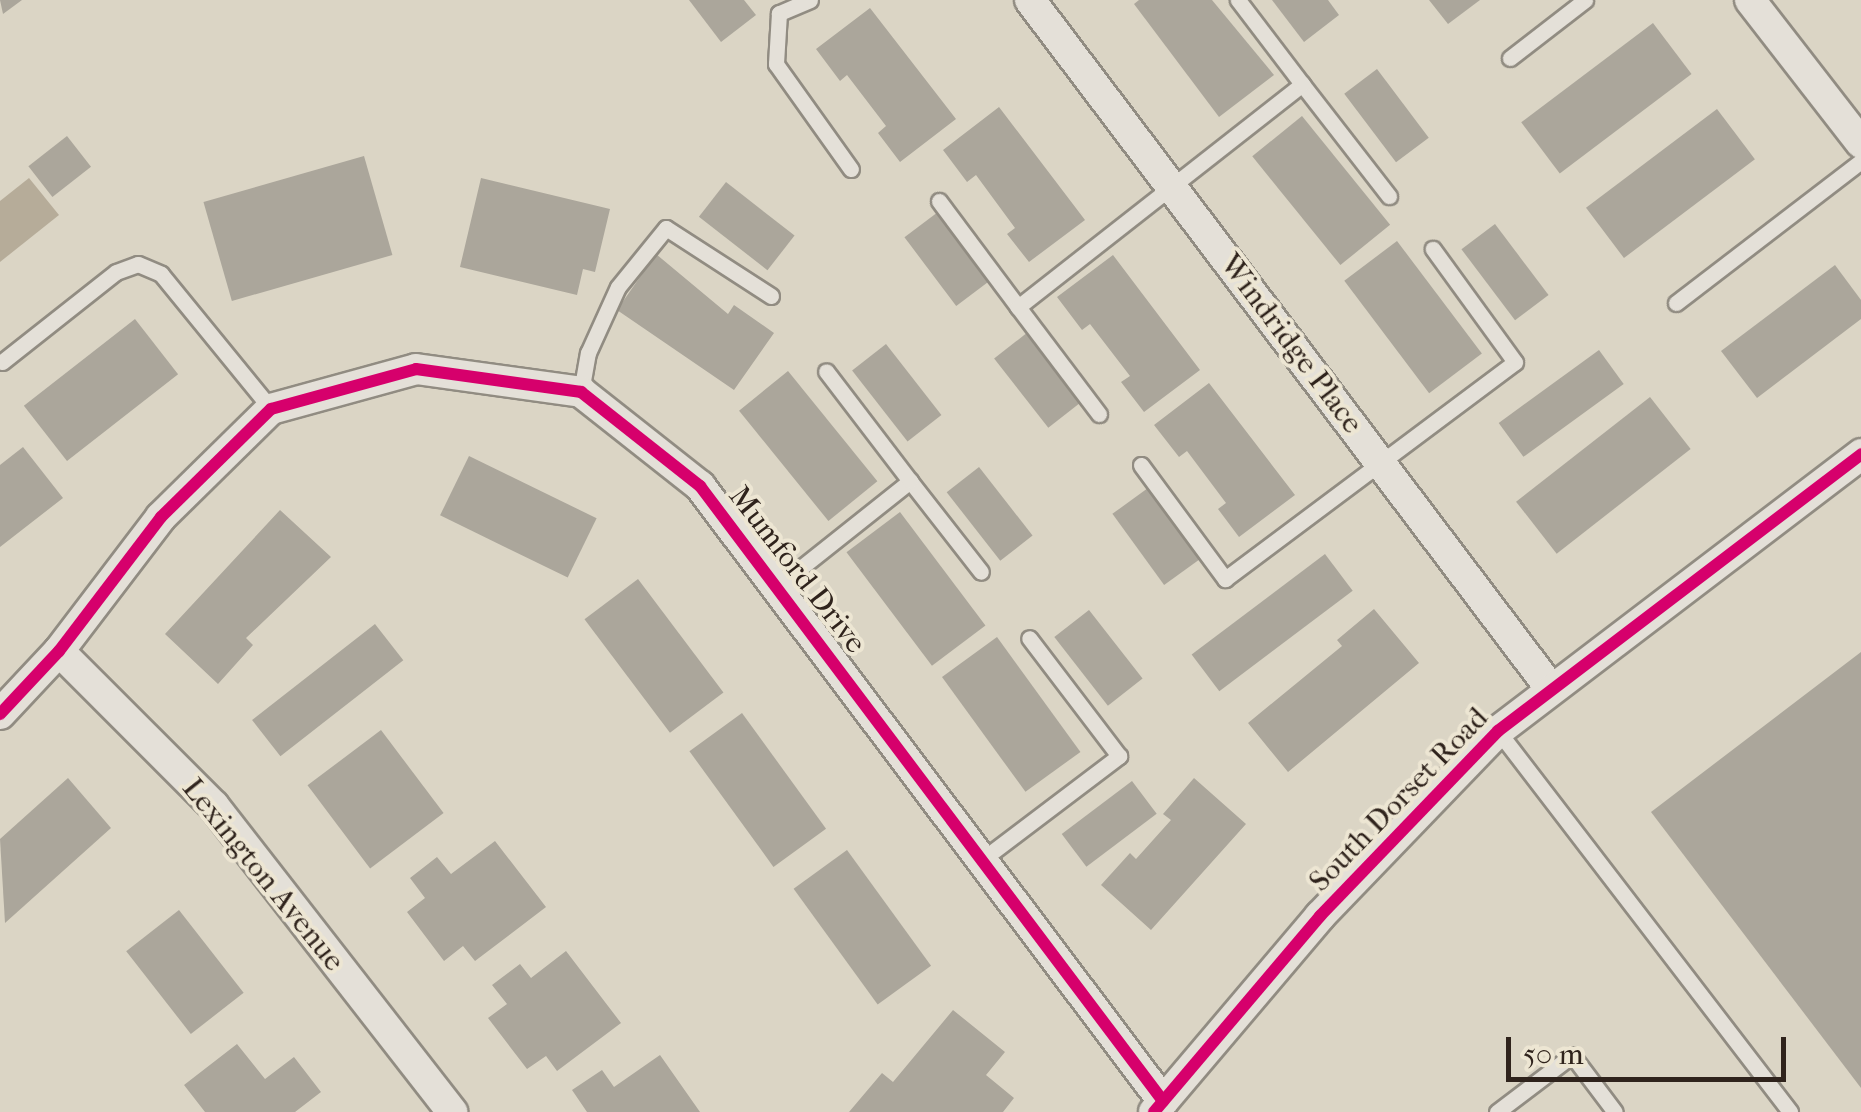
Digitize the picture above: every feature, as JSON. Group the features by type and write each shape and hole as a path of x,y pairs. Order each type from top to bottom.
{"street":[{"name":"Windridge Place","path":"1030,0 1551,688"},
{"path":"1750,0 1861,143"},
{"path":"0,714 59,651 160,517 271,409 416,368 581,392"},
{"name":"Mumford Drive","path":"581,392 700,486 983,859 1162,1108"},
{"name":"South Dorset Road","path":"1162,1108 1320,916 1498,731 1861,454"},
{"name":"Lexington Avenue","path":"59,651 214,806 452,1112"}],"lane":[{"path":"810,0 774,6 776,64 851,169"},
{"path":"1238,0 1389,196"},
{"path":"1510,58 1585,0"},
{"path":"1018,306 1302,84"},
{"path":"1676,303 1861,161"},
{"path":"940,201 1099,414"},
{"path":"581,392 588,354 618,286 666,228 770,296"},
{"path":"1141,465 1225,580 1514,362 1432,249"},
{"path":"2,362 116,272 138,264 161,274 271,409"},
{"path":"826,371 980,572"},
{"path":"778,586 910,481"},
{"path":"983,859 1119,756 1029,638"},
{"path":"1498,731 1790,1112"},
{"path":"1496,1112 1572,1055 1616,1112"}],"shaded area":[{"path":"29,178 59,215 0,262 0,201"}],"building":[{"path":"0,0 22,0 3,14"},
{"path":"689,0 744,0 756,15 721,42"},
{"path":"1139,0 1212,0 1274,75 1219,117 1134,4"},
{"path":"1272,0 1328,0 1339,15 1304,42"},
{"path":"1429,0 1480,0 1448,24"},
{"path":"870,8 956,119 900,162 878,133 886,126 847,75 840,81 816,49"},
{"path":"1653,23 1692,74 1560,173 1521,122"},
{"path":"1377,69 1429,138 1396,162 1344,94"},
{"path":"999,107 1085,220 1029,262 1007,234 1015,228 976,175 967,182 943,150"},
{"path":"1717,109 1755,159 1624,258 1586,208"},
{"path":"1302,116 1390,225 1340,265 1252,156"},
{"path":"67,136 91,167 52,197 28,166"},
{"path":"364,156 392,255 232,301 203,202"},
{"path":"481,178 610,209 595,272 583,269 577,295 460,267"},
{"path":"726,182 795,236 767,270 699,217"},
{"path":"938,212 990,281 956,306 904,237"},
{"path":"1495,224 1549,295 1515,320 1461,249"},
{"path":"1397,241 1482,354 1429,393 1344,281"},
{"path":"656,254 728,314 734,305 774,333 734,390 617,310"},
{"path":"1113,255 1200,370 1144,412 1121,382 1130,376 1090,324 1082,330 1057,297"},
{"path":"1835,265 1861,300 1861,319 1757,398 1721,351"},
{"path":"135,319 178,374 67,461 24,406"},
{"path":"1028,332 1082,401 1048,428 994,358"},
{"path":"886,344 941,415 908,441 852,370"},
{"path":"1599,350 1624,384 1523,457 1499,423"},
{"path":"788,371 877,481 828,521 739,411"},
{"path":"1209,383 1295,495 1239,537 1218,509 1226,503 1187,451 1179,457 1154,425"},
{"path":"1650,397 1691,449 1557,554 1516,502"},
{"path":"23,447 63,498 0,547 0,465"},
{"path":"469,456 597,518 568,578 440,515"},
{"path":"979,467 1033,536 1000,561 947,492"},
{"path":"1148,488 1200,559 1164,585 1112,514"},
{"path":"280,510 331,557 246,638 253,645 218,684 165,634"},
{"path":"900,512 985,625 932,666 846,552"},
{"path":"1325,554 1353,591 1219,691 1192,655"},
{"path":"638,579 723,692 670,733 584,619"},
{"path":"1374,609 1419,663 1288,772 1248,723 1342,646 1337,640"},
{"path":"1089,610 1143,679 1108,706 1054,637"},
{"path":"375,624 403,660 280,756 252,720"},
{"path":"997,637 1080,752 1025,792 942,677"},
{"path":"1861,652 1861,1088 1651,812"},
{"path":"742,713 826,829 773,867 689,751"},
{"path":"381,730 444,813 370,868 308,785"},
{"path":"68,778 111,828 5,923 0,839"},
{"path":"1194,778 1246,824 1151,930 1101,885 1130,853 1136,859 1171,820 1163,814"},
{"path":"1132,781 1157,814 1086,867 1062,834"},
{"path":"495,841 546,907 475,961 463,946 444,961 407,912 425,898 410,878 437,857 451,874"},
{"path":"847,850 931,966 878,1004 794,889"},
{"path":"179,910 244,993 191,1034 126,951"},
{"path":"566,951 621,1023 557,1071 546,1056 527,1069 488,1018 507,1004 492,985 520,964 531,978"},
{"path":"953,1010 1005,1052 986,1075 1014,1098 1003,1112 849,1112 882,1073 893,1082"},
{"path":"237,1044 265,1079 294,1057 321,1092 295,1112 205,1112 184,1085"},
{"path":"660,1055 700,1112 587,1112 572,1090 602,1070 614,1087"}],"cycle path":[{"path":"0,714 59,651 161,517 271,409 416,369 581,392 700,486 1163,1101"},
{"path":"1154,1112 1320,916 1498,731 1861,454"}]}
